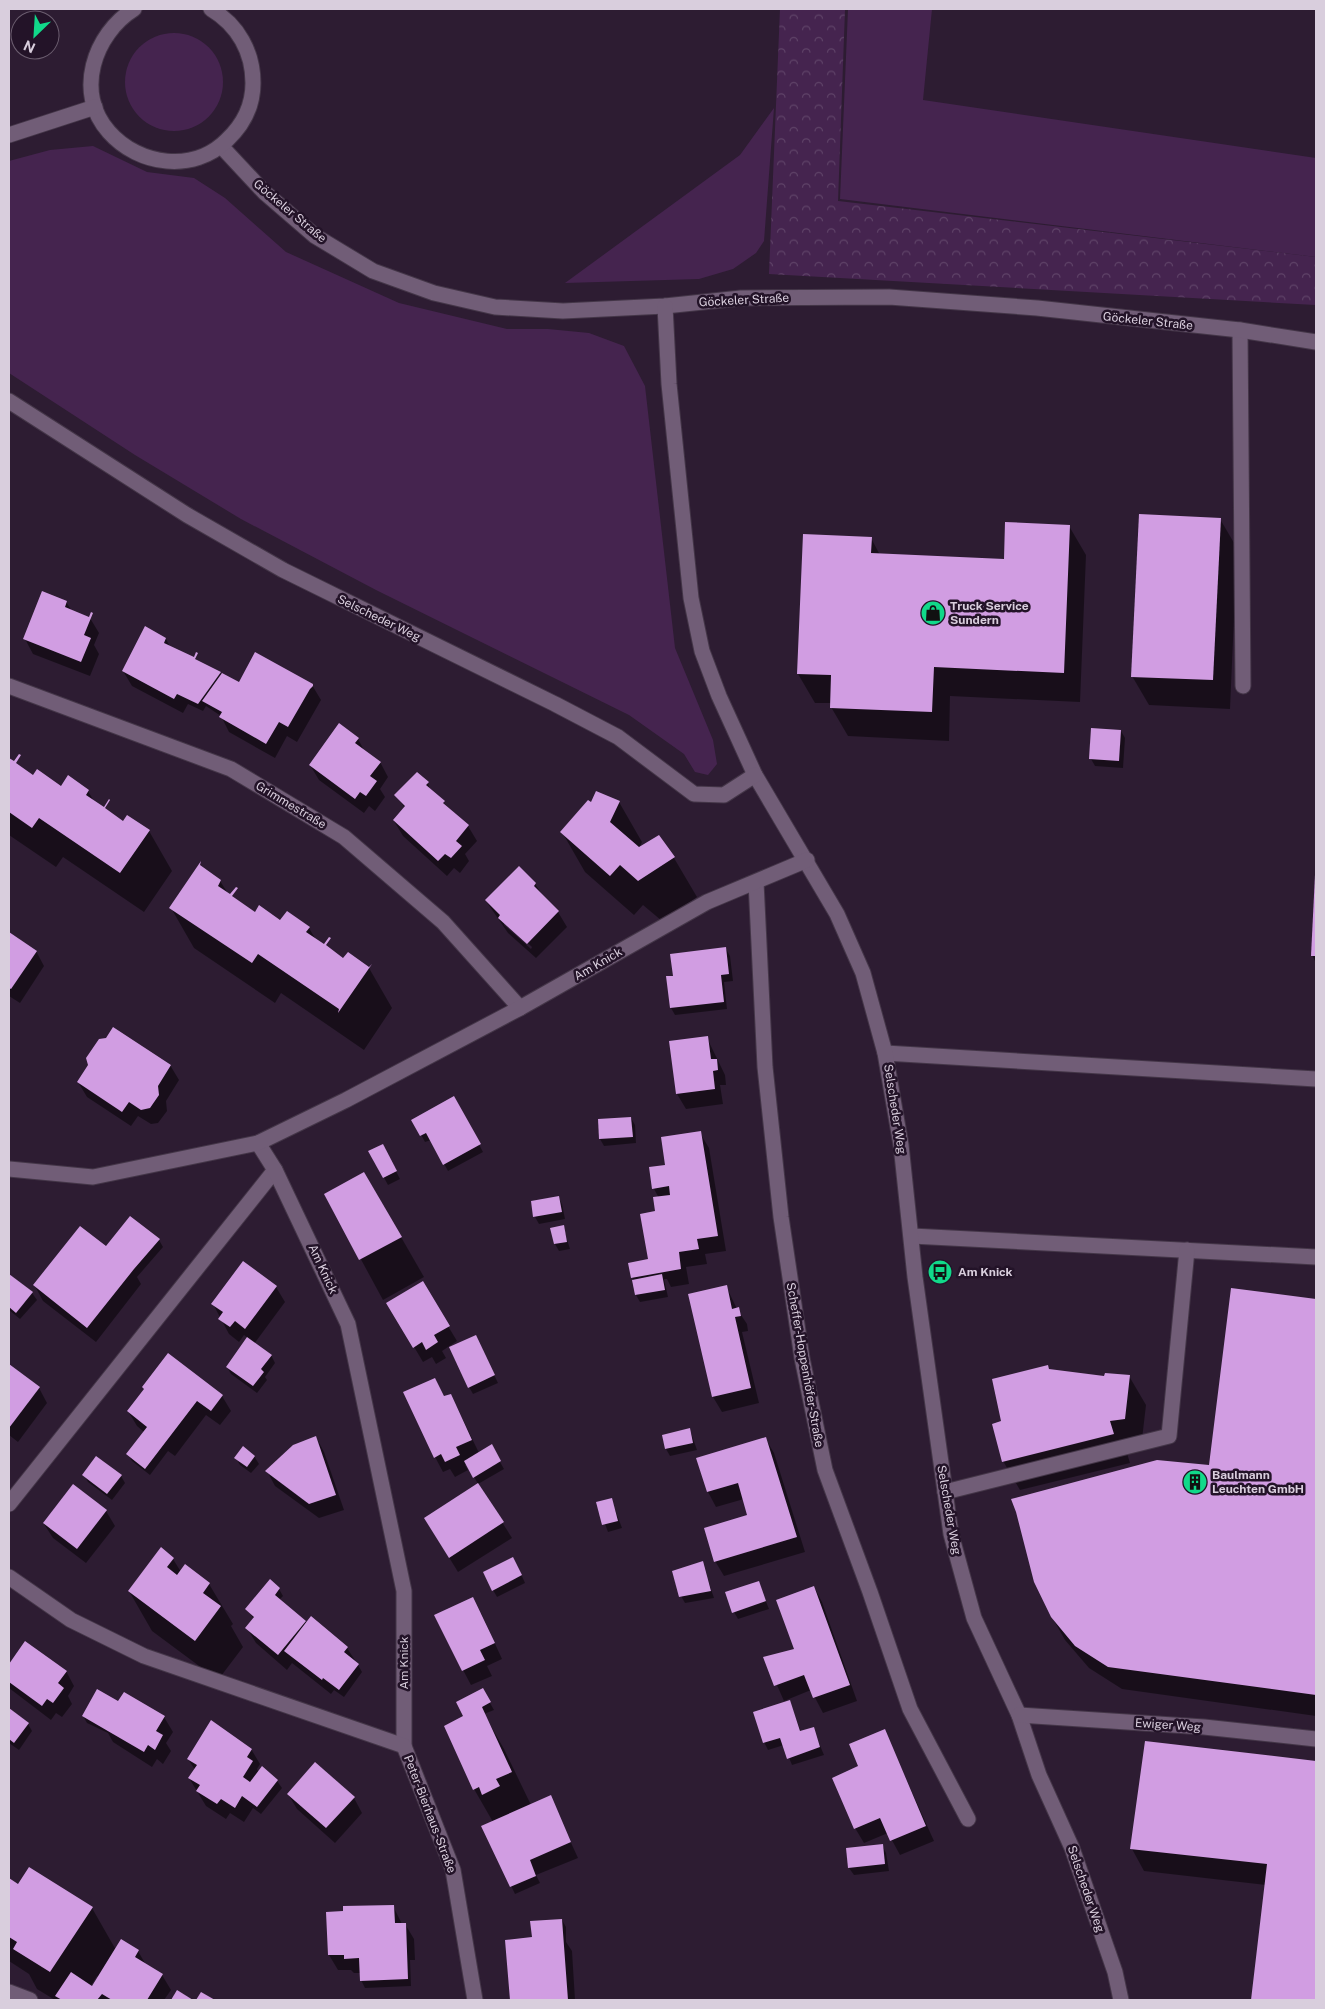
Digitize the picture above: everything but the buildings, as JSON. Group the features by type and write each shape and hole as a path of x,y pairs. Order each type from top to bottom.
{"street":[{"path":"134,9 120,18 110,29 95,54 91,81 95,108 108,131 128,149 154,160 174,162 194,160 221,146 244,120 253,94 253,68 245,43 228,13 210,9"},
{"path":"9,135 95,108"},
{"name":"Göckeler Straße","path":"221,146 264,192 316,236 373,270 434,293 495,307 563,311 665,306 741,298 888,297 964,301 1240,330 1316,342"},
{"name":"Selscheder Weg","path":"665,306 669,384 691,598 706,660 755,775 807,860 837,914 862,973 886,1053 901,1145 915,1277 951,1534 974,1618 1019,1715 1039,1775 1072,1848 1115,1972 1121,2000"},
{"path":"1240,330 1243,686"},
{"name":"Selscheder Weg","path":"9,401 187,515 283,570 618,737 694,794 724,795 755,775"},
{"name":"Grimmestraße","path":"9,686 231,769 344,837 443,922 520,1008"},
{"name":"Am Knick","path":"9,1169 93,1177 258,1143 346,1100 520,1008 707,902 807,860"},
{"name":"Scheffer-Hoppenhöfer-Straße","path":"756,882 765,1066 781,1217 802,1358 825,1470 870,1592 910,1709 968,1819"},
{"name":"Selscheder Weg","path":"886,1053 1316,1080"},
{"name":"Am Knick","path":"258,1143 276,1170 348,1324 404,1591 404,1746"},
{"path":"9,1504 276,1170"},
{"path":"912,1236 1316,1257"},
{"path":"945,1492 1169,1436 1187,1250"},
{"path":"9,1577 71,1620 144,1656 404,1746"},
{"name":"Ewiger Weg","path":"1019,1715 1204,1727 1316,1739"},
{"name":"Peter-Bierhaus-Straße","path":"404,1746 453,1870 475,2000"},
{"path":"9,1992 30,2000"}],"green space":[{"path":"780,9 845,9 838,201 1316,257 1316,305 769,274"},
{"path":"848,9 932,9 923,100 1316,158 1316,257 840,199"},
{"path":"174,33 184,34 201,41 215,55 222,72 222,92 215,109 201,123 184,130 174,131 164,130 147,123 133,109 126,92 125,82 126,72 133,55 147,41 164,34"},
{"path":"774,108 764,241 756,253 733,269 699,279 565,283 740,155"},
{"path":"93,146 147,172 194,178 225,198 286,252 399,303 507,329 548,329 589,333 624,346 645,386 675,648 713,740 717,764 708,775 695,772 684,754 629,715 376,590 241,519 135,455 9,373 9,161 50,150"}],"place":[{"name":"Truck Service Sundern","path":"933,613"},
{"name":"Am Knick","path":"940,1272"},
{"name":"Baulmann Leuchten GmbH","path":"1195,1482"}]}
